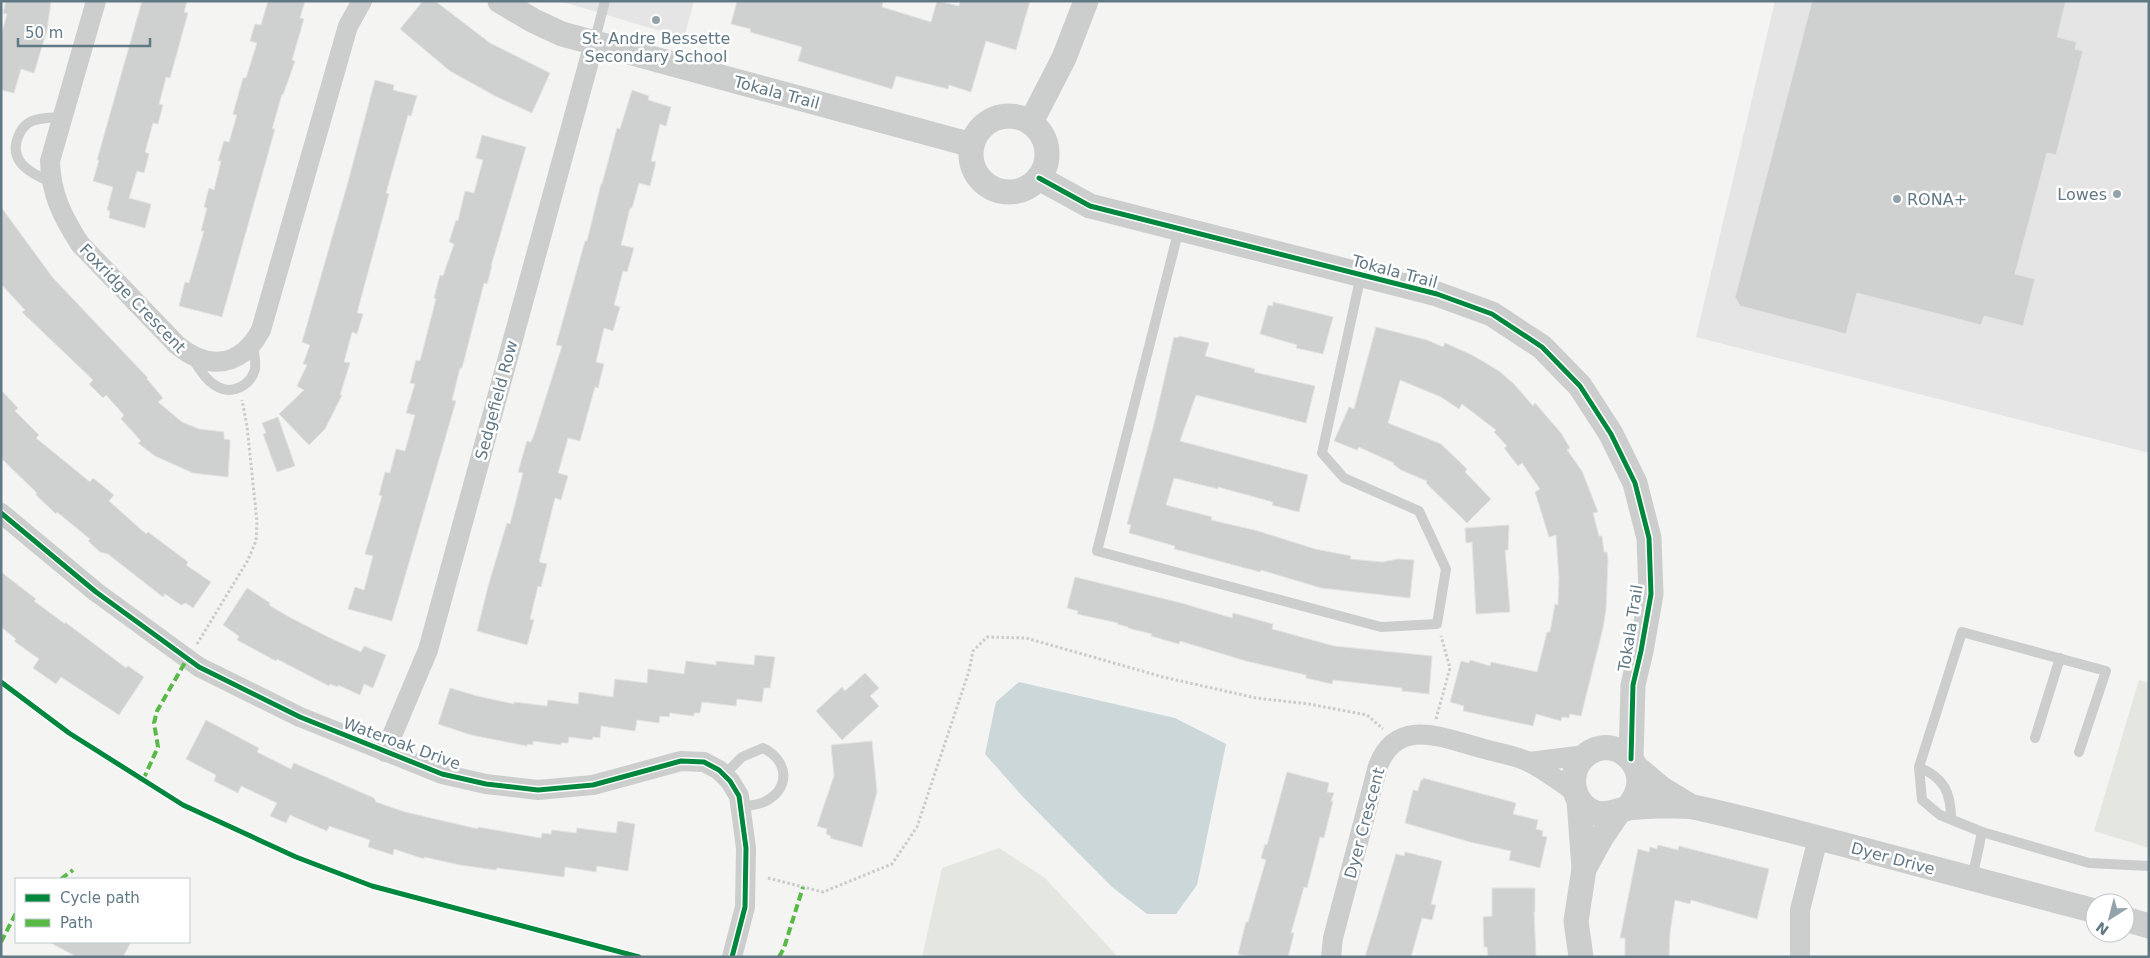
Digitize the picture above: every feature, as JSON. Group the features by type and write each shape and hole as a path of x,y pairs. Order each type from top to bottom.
{"street":[{"name":"Foxridge Crescent","path":"96,1 50,160 51,182 64,218 80,244 190,356 206,362 224,363 253,345"},
{"path":"253,345 261,330 348,26 362,1"},
{"name":"Tokala Trail","path":"500,1 534,21 562,34 972,145"},
{"path":"1031,122 1064,58 1086,1"},
{"name":"Sedgefield Row","path":"385,752 428,650 594,43"},
{"path":"1008,115 1020,116 1031,122 1041,131 1047,148 1046,167 1040,178 1030,186 1018,191 1005,192 993,188 982,181 975,170 971,158 972,145 980,129 995,118 1008,115"},
{"name":"Tokala Trail","path":"1040,178 1090,206 1437,294 1492,314 1542,347 1580,386 1611,434 1635,483 1648,538 1651,594 1633,685 1614,726 1594,752"},
{"name":"Wateroak Drive","path":"1,513 96,592 199,667 300,716 442,774 486,784 538,790 593,785 681,761 704,762 719,770 739,796 746,848 745,907 732,957"},
{"name":"Tokala Trail","path":"1633,685 1634,764"},
{"path":"1397,741 1412,734 1432,734 1529,762 1577,796 1586,808 1596,813 1607,814 1622,810"},
{"name":"Dyer Crescent","path":"1330,957 1333,938 1378,766 1382,757 1397,741"},
{"path":"1529,762 1612,749 1622,752 1634,764 1640,779 1634,801 1622,810 1601,838 1584,870"},
{"path":"1581,957 1576,921 1584,870 1577,796 1573,782 1574,772 1579,762 1594,752"},
{"name":"Dyer Drive","path":"1634,764 1662,789 1690,806 2085,908"},
{"name":"Dyer Drive","path":"1622,810 1690,806"},
{"path":"1800,957 1800,910 1818,838"},
{"path":"2135,922 2149,926"}],"lane":[{"path":"594,43 605,1"},
{"path":"51,182 32,173 21,163 16,152 16,141 27,123 35,120 62,117"},
{"path":"1179,229 1096,552 1381,627 1438,624 1446,569 1419,511 1344,478 1322,453 1362,275"},
{"path":"190,356 208,380 218,388 229,391 240,388 249,380 255,368 253,345"},
{"path":"2079,752 2106,671 1962,632 1919,767 1922,800 1940,815 1982,832 2089,863 2149,866"},
{"path":"2035,738 2060,658"},
{"path":"724,775 742,757 763,748 772,753 781,762 784,774 781,785 774,796 762,803 741,807"},
{"path":"1919,767 1934,774 1942,783 1951,804 1951,819"},
{"path":"1972,879 1982,832"}],"path":[{"path":"187,659 248,560 256,540 257,522 247,426 240,388"},
{"path":"1432,734 1450,668 1438,624"},
{"path":"768,878 823,892 892,864 917,826 969,671 973,651 987,637 1026,638 1163,677 1256,698 1309,704 1367,715 1397,741"}],"shaded area":[{"name":"St. Andre Bessette Secondary School","path":"560,1 694,1 684,38"},
{"path":"1775,1 2149,1 2149,453 1696,337"},
{"path":"2139,680 2149,683 2149,848 2094,831"},
{"path":"1019,682 1175,718 1226,744 1197,885 1176,914 1147,914 1112,887 1024,798 985,754 996,702"},
{"path":"999,848 1045,878 1118,957 922,957 942,868"}],"building":[{"path":"6,1 51,1 47,30 34,73 21,69 14,93 1,90 1,36 7,14 3,13"},
{"path":"142,1 187,1 184,12 188,13 170,78 166,77 159,104 163,105 158,124 153,123 145,152 149,154 144,173 137,171 129,198 151,204 145,228 109,218 110,211 107,210 113,187 93,181 99,160 97,160"},
{"path":"268,1 305,1 300,18 304,19 292,60 295,61 282,94 272,129 275,129 222,317 179,306 185,282 189,283 204,231 201,231 207,208 204,207 209,188 214,190 221,161 218,161 224,141 229,142 237,115 233,114 243,78 246,78 257,43 250,41 255,24 261,25"},
{"path":"423,1 435,1 490,43 550,73 532,113 497,97 450,71 400,29"},
{"path":"737,1 883,1 882,7 931,22 937,1 959,6 960,1 1030,1 1016,50 986,41 971,92 949,85 948,89 896,76 892,89 798,61 802,47 750,32 751,29 731,24"},
{"name":"RONA+","path":"1812,1 2066,1 2057,37 2077,42 2075,49 2083,51 2056,155 2047,153 2015,274 2035,279 2023,326 1984,316 1981,325 1857,293 1846,334 1740,306 1735,297"},
{"path":"375,80 394,85 393,90 417,96 411,116 408,115 386,193 389,194 357,313 363,314 357,334 352,332 344,362 350,363 340,395 342,395 325,429 309,445 279,414 304,390 297,386 307,365 303,364 310,345 302,342"},
{"path":"632,90 649,96 648,100 671,107 666,126 660,124 651,161 656,162 650,186 639,183 632,208 630,208 621,245 634,248 627,272 623,271 614,305 620,307 613,331 604,328 596,362 604,364 598,388 595,387 580,441 568,438 558,473 568,476 561,500 555,498 539,562 547,564 541,587 538,586 530,619 534,620 527,645 477,631 507,523 510,524 523,473 518,472 527,441 531,442 534,435 562,346 556,345 585,241 587,241 617,128 620,129"},
{"path":"482,135 526,147 487,284 484,283 452,400 456,401 392,621 348,609 355,587 364,590 373,556 365,554 382,496 379,495 385,472 390,473 396,449 405,451 415,415 406,413 415,384 410,383 416,360 420,361 436,299 434,298 440,275 443,276 454,244 449,242 456,220 458,221 465,191 474,193 483,160 476,158"},
{"path":"1,207 53,278 148,378 163,398 158,402 182,422 199,429 224,432 224,439 230,440 228,477 193,473 155,456 138,443 141,441 121,419 124,415 106,395 103,398 89,384 93,380 22,312 25,310 1,284"},
{"path":"1273,302 1333,317 1323,354 1296,348 1297,345 1260,334 1268,305 1273,306"},
{"path":"1376,327 1427,340 1443,347 1445,343 1472,355 1499,371 1514,384 1533,406 1535,403 1561,433 1570,448 1567,450 1582,471 1598,512 1593,513 1599,536 1602,536 1604,552 1607,552 1608,560 1606,609 1603,628 1581,716 1570,714 1569,718 1562,717 1561,721 1536,714 1533,726 1463,711 1464,706 1450,702 1461,661 1469,663 1470,660 1490,666 1491,662 1537,672 1547,632 1550,632 1555,604 1558,605 1559,578 1556,535 1549,537 1535,492 1540,489 1522,463 1518,466 1504,448 1507,446 1494,432 1496,430 1462,404 1459,409 1441,397 1400,380 1388,423 1441,444 1467,469 1465,472 1491,499 1467,523 1426,483 1427,481 1401,470 1394,463 1359,447 1357,450 1334,441 1349,407 1354,409"},
{"path":"1179,336 1209,343 1205,356 1255,369 1254,372 1315,386 1306,423 1196,395 1180,441 1308,475 1299,512 1272,505 1273,502 1218,487 1218,489 1174,478 1166,505 1212,517 1211,520 1258,531 1315,549 1351,556 1350,559 1382,562 1398,559 1414,560 1410,598 1321,588 1261,570 1260,572 1174,549 1175,546 1129,533 1131,525 1127,524 1154,424 1174,337 1178,338"},
{"path":"1,390 18,408 15,411 39,435 36,438 90,482 93,478 114,495 109,501 146,534 148,532 188,562 186,565 211,582 193,608 186,603 181,605 165,594 163,597 108,554 100,552 88,541 90,539 57,512 56,514 1,458"},
{"path":"278,417 295,466 277,472 263,434 266,433 262,423"},
{"path":"1509,525 1508,550 1505,550 1510,612 1476,614 1472,542 1466,543 1465,528"},
{"path":"1,572 36,599 34,601 65,624 65,622 126,668 128,666 144,677 119,715 61,677 56,684 33,668 39,659 14,641 16,639 1,627"},
{"path":"1075,577 1181,603 1232,618 1233,613 1273,624 1272,629 1334,646 1432,656 1429,694 1402,691 1402,688 1333,680 1332,684 1306,678 1306,675 1246,661 1180,641 1179,644 1151,636 1152,634 1128,628 1118,623 1077,614 1078,611 1067,608"},
{"path":"247,588 270,603 269,605 330,638 361,652 364,646 386,655 373,688 364,684 360,695 338,685 338,687 330,684 329,686 237,640 239,636 223,625"},
{"path":"755,655 775,657 770,688 764,688 762,702 737,699 736,706 702,702 700,713 694,713 694,716 670,713 669,717 660,716 659,723 637,720 635,731 601,726 600,738 593,737 592,740 569,737 568,743 561,743 561,745 533,741 533,745 527,744 527,746 471,735 438,724 450,688 514,704 514,702 547,706 548,700 578,704 579,692 613,697 615,679 647,683 648,669 684,674 686,661 716,665 716,661 754,665"},
{"path":"865,673 879,688 870,696 879,706 842,740 816,711 842,687 845,691"},
{"path":"206,720 259,748 257,752 291,769 294,763 374,798 376,802 405,812 478,829 478,827 541,838 542,833 551,834 552,830 576,833 577,828 616,833 618,821 635,824 628,871 597,866 596,872 565,867 564,877 460,865 424,857 424,859 394,849 393,855 368,847 370,840 329,826 327,831 290,815 286,823 270,816 277,803 241,786 238,793 214,781 216,775 186,759"},
{"path":"872,741 877,792 862,847 830,838 831,836 826,834 827,829 817,826 834,776 831,745"},
{"path":"1287,772 1329,783 1327,792 1334,793 1331,801 1333,801 1324,838 1320,837 1307,888 1304,887 1291,933 1294,933 1288,957 1249,957 1238,954 1266,860 1261,858 1265,844 1267,845"},
{"path":"1423,778 1516,803 1513,814 1538,820 1536,829 1543,831 1542,836 1547,837 1540,868 1509,860 1511,851 1470,842 1405,823 1413,790 1418,791"},
{"path":"1658,845 1678,850 1679,846 1769,869 1757,919 1691,900 1690,904 1675,900 1670,932 1669,957 1625,957 1625,938 1620,938 1638,849 1649,852 1650,847 1657,849"},
{"path":"1405,852 1442,861 1431,904 1436,905 1432,920 1422,918 1411,957 1365,957 1396,854 1404,856"},
{"path":"1492,888 1535,888 1536,957 1488,957 1487,947 1484,947 1483,917 1492,916"},
{"path":"51,943 130,943 123,957 77,957"}],"marked path":[{"path":"143,780 158,747 154,723 157,711 187,659"},
{"path":"62,878 73,870"},
{"path":"779,957 784,948 803,887"},
{"path":"1,942 15,915"}],"cycle path":[{"path":"1039,178 1090,206 1437,294 1492,314 1542,347 1580,386 1611,434 1635,483 1649,538 1651,594 1633,685 1631,759"},
{"path":"1,513 96,592 199,667 300,717 442,774 486,784 538,790 593,785 681,761 704,762 719,770 730,781 739,796 746,848 745,907 732,957"},
{"path":"1,682 69,733 183,805 296,857 372,886 639,957"}],"place":[{"name":"St. Andre Bessette Secondary School","path":"656,20"},
{"name":"Lowes","path":"2117,194"},
{"name":"RONA+","path":"1897,199"}]}
